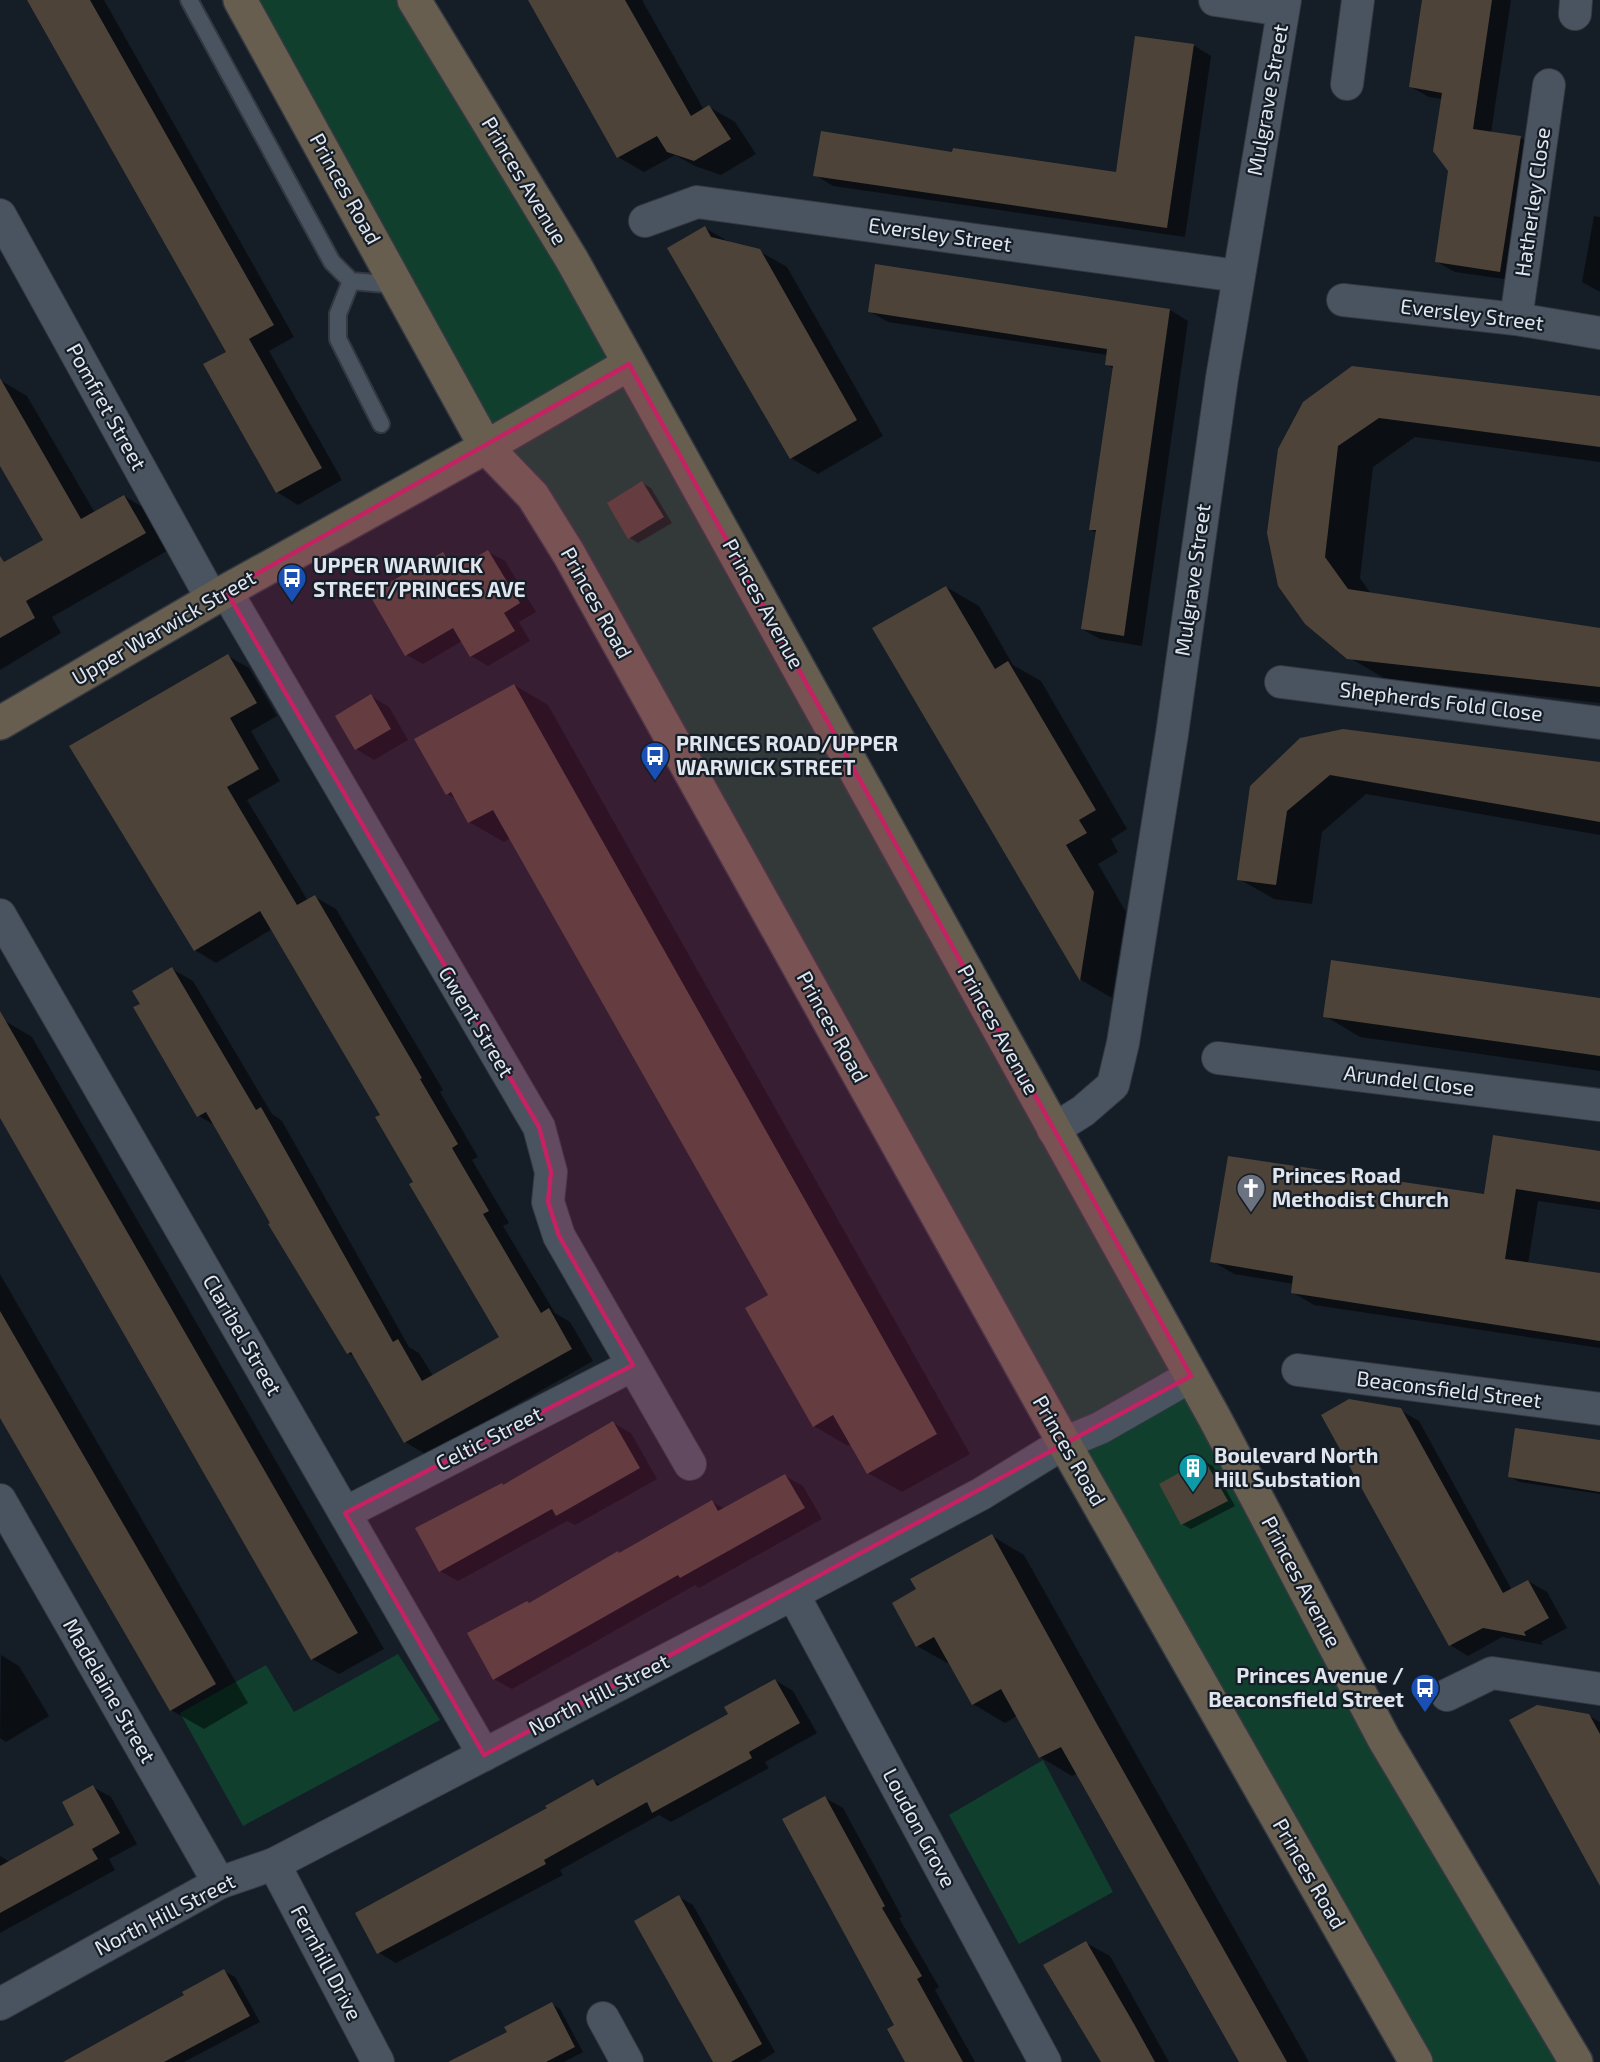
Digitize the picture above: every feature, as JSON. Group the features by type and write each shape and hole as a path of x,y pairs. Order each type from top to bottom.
{"main road":[{"name":"Princes Road","path":"240,0 486,447 533,496 569,554 1064,1443 1416,2062"},
{"name":"Princes Avenue","path":"414,0 572,260 1191,1376 1384,1739 1576,2062"},
{"name":"Upper Warwick Street","path":"0,723 219,595 486,447 629,364"}],"street":[{"path":"1215,0 1284,5"},
{"path":"1347,84 1358,0"},
{"name":"Mulgrave Street","path":"1053,1130 1083,1111 1113,1085 1123,1043 1172,734 1238,276 1284,5"},
{"name":"Hatherley Close","path":"1516,319 1549,85"},
{"name":"Eversley Street","path":"645,222 697,202 1238,276"},
{"name":"Pomfret Street","path":"0,215 219,595"},
{"name":"Eversley Street","path":"1343,300 1516,319 1600,333"},
{"name":"Gwent Street","path":"219,595 538,1127 551,1172 548,1202 559,1236 690,1464"},
{"name":"Shepherds Fold Close","path":"1281,682 1600,723"},
{"name":"Claribel Street","path":"0,915 484,1755"},
{"name":"Arundel Close","path":"1218,1058 1600,1105"},
{"name":"Celtic Street","path":"345,1513 633,1365"},
{"name":"Beaconsfield Street","path":"1298,1370 1600,1409"},
{"name":"North Hill Street","path":"0,2004 219,1883 274,1864 793,1594 1025,1469 1064,1443 1100,1428 1191,1376"},
{"name":"Madelaine Street","path":"0,1500 219,1883"},
{"name":"Loudon Grove","path":"793,1594 1045,2062"},
{"path":"1447,1695 1492,1673 1600,1689"},
{"name":"Fernhill Drive","path":"274,1864 378,2062"},
{"path":"603,2018 627,2062"}],"lane":[{"path":"189,0 332,262 351,281 398,285"},
{"path":"351,281 338,314 338,339 381,424"}],"highlighted area":[{"path":"629,364 1191,1376 484,1755 345,1513 633,1365 559,1236 548,1202 551,1172 539,1127 226,591"}],"green space":[{"path":"240,0 414,0 1576,2062 1416,2062"},
{"path":"398,1654 440,1720 243,1826 180,1713 266,1665 294,1712"},
{"path":"1043,1760 1113,1892 1019,1944 949,1815"}],"building":[{"path":"27,0 90,0 274,325 249,339 322,468 276,493 203,364 226,352"},
{"path":"528,0 625,0 691,116 709,105 731,139 694,161 667,152 657,136 617,158"},
{"path":"1422,0 1492,0 1473,129 1521,136 1500,272 1435,262 1448,171 1433,151 1442,93 1409,87"},
{"path":"1135,36 1194,44 1167,228 813,176 821,131 952,152 953,148 1116,172"},
{"path":"705,226 711,237 760,249 857,420 790,459 667,248"},
{"path":"875,264 1170,309 1124,636 1081,629 1096,530 1089,530 1113,366 1105,365 1107,349 868,312"},
{"path":"1352,366 1600,396 1600,447 1379,418 1338,446 1325,557 1348,589 1600,628 1600,687 1347,659 1305,624 1278,586 1267,533 1278,449 1303,402"},
{"path":"0,378 81,519 124,495 146,533 26,601 35,618 0,638 0,556 4,562 43,540 0,466"},
{"path":"642,481 664,517 628,539 607,503"},
{"path":"488,550 520,603 504,613 515,631 470,657 453,628 405,656 369,594 443,552 454,570"},
{"path":"946,586 995,669 1008,661 1096,810 1079,820 1087,833 1066,845 1094,892 1080,981 872,628"},
{"path":"228,654 257,703 230,718 259,769 227,787 297,905 315,895 458,1144 452,1148 489,1211 483,1214 541,1313 549,1308 572,1349 404,1443 351,1352 347,1354 268,1224 270,1223 206,1112 197,1117 133,1007 140,1004 132,991 172,967 256,1110 261,1107 393,1342 398,1339 422,1381 499,1337 409,1184 413,1182 375,1117 380,1115 260,911 194,951 69,746"},
{"path":"514,684 937,1434 867,1474 833,1415 813,1427 745,1308 768,1295 493,810 468,823 451,792 446,795 414,739"},
{"path":"371,694 391,729 355,750 335,716"},
{"path":"1343,729 1600,762 1600,822 1330,775 1287,811 1276,885 1237,880 1250,786 1300,738"},
{"path":"1331,960 1600,998 1600,1056 1323,1017"},
{"path":"0,1011 358,1633 311,1660 0,1118"},
{"path":"1493,1135 1600,1151 1600,1202 1516,1189 1505,1259 1600,1273 1600,1341 1291,1293 1293,1276 1210,1262 1228,1156 1484,1194"},
{"path":"0,1311 216,1684 170,1711 0,1418"},
{"path":"1349,1399 1401,1408 1503,1593 1528,1580 1549,1618 1524,1632 1526,1636 1483,1628 1449,1646 1321,1415"},
{"path":"613,1421 640,1468 556,1516 552,1509 439,1572 415,1528 502,1483 503,1485"},
{"path":"1515,1428 1600,1440 1600,1492 1508,1477"},
{"name":"Boulevard North Hill Substation","path":"1204,1459 1228,1501 1181,1525 1159,1484"},
{"path":"785,1474 805,1508 680,1578 678,1575 493,1680 467,1633 527,1601 529,1603 712,1500 718,1511"},
{"path":"992,1534 1287,2062 1239,2062 1061,1747 1039,1758 1001,1689 972,1705 934,1637 916,1647 892,1603 916,1589 910,1579"},
{"path":"775,1679 800,1723 749,1752 752,1758 652,1813 647,1802 544,1860 546,1864 377,1954 355,1913 547,1808 545,1806 593,1779 597,1786 728,1714 724,1707"},
{"path":"1537,1705 1589,1714 1600,1734 1600,1886 1509,1720"},
{"path":"93,1785 120,1833 92,1849 98,1859 0,1913 0,1866 74,1825 62,1802"},
{"path":"825,1796 885,1906 882,1908 922,1976 917,1979 963,2062 905,2062 887,2029 894,2025 782,1819"},
{"path":"679,1895 762,2044 731,2062 713,2062 634,1921"},
{"path":"1086,1941 1155,2062 1101,2062 1043,1965"},
{"path":"224,1969 250,2016 164,2062 63,2062 184,1995 182,1992"},
{"path":"552,2002 575,2047 546,2062 448,2062 507,2032 504,2027"}],"place":[{"name":"UPPER WARWICK STREET/PRINCES AVE","path":"292,604"},
{"name":"PRINCES ROAD/UPPER WARWICK STREET","path":"655,782"},
{"name":"Princes Road Methodist Church","path":"1251,1214"},
{"name":"Boulevard North Hill Substation","path":"1193,1494"},
{"name":"Princes Avenue / Beaconsfield Street","path":"1425,1714"}]}
